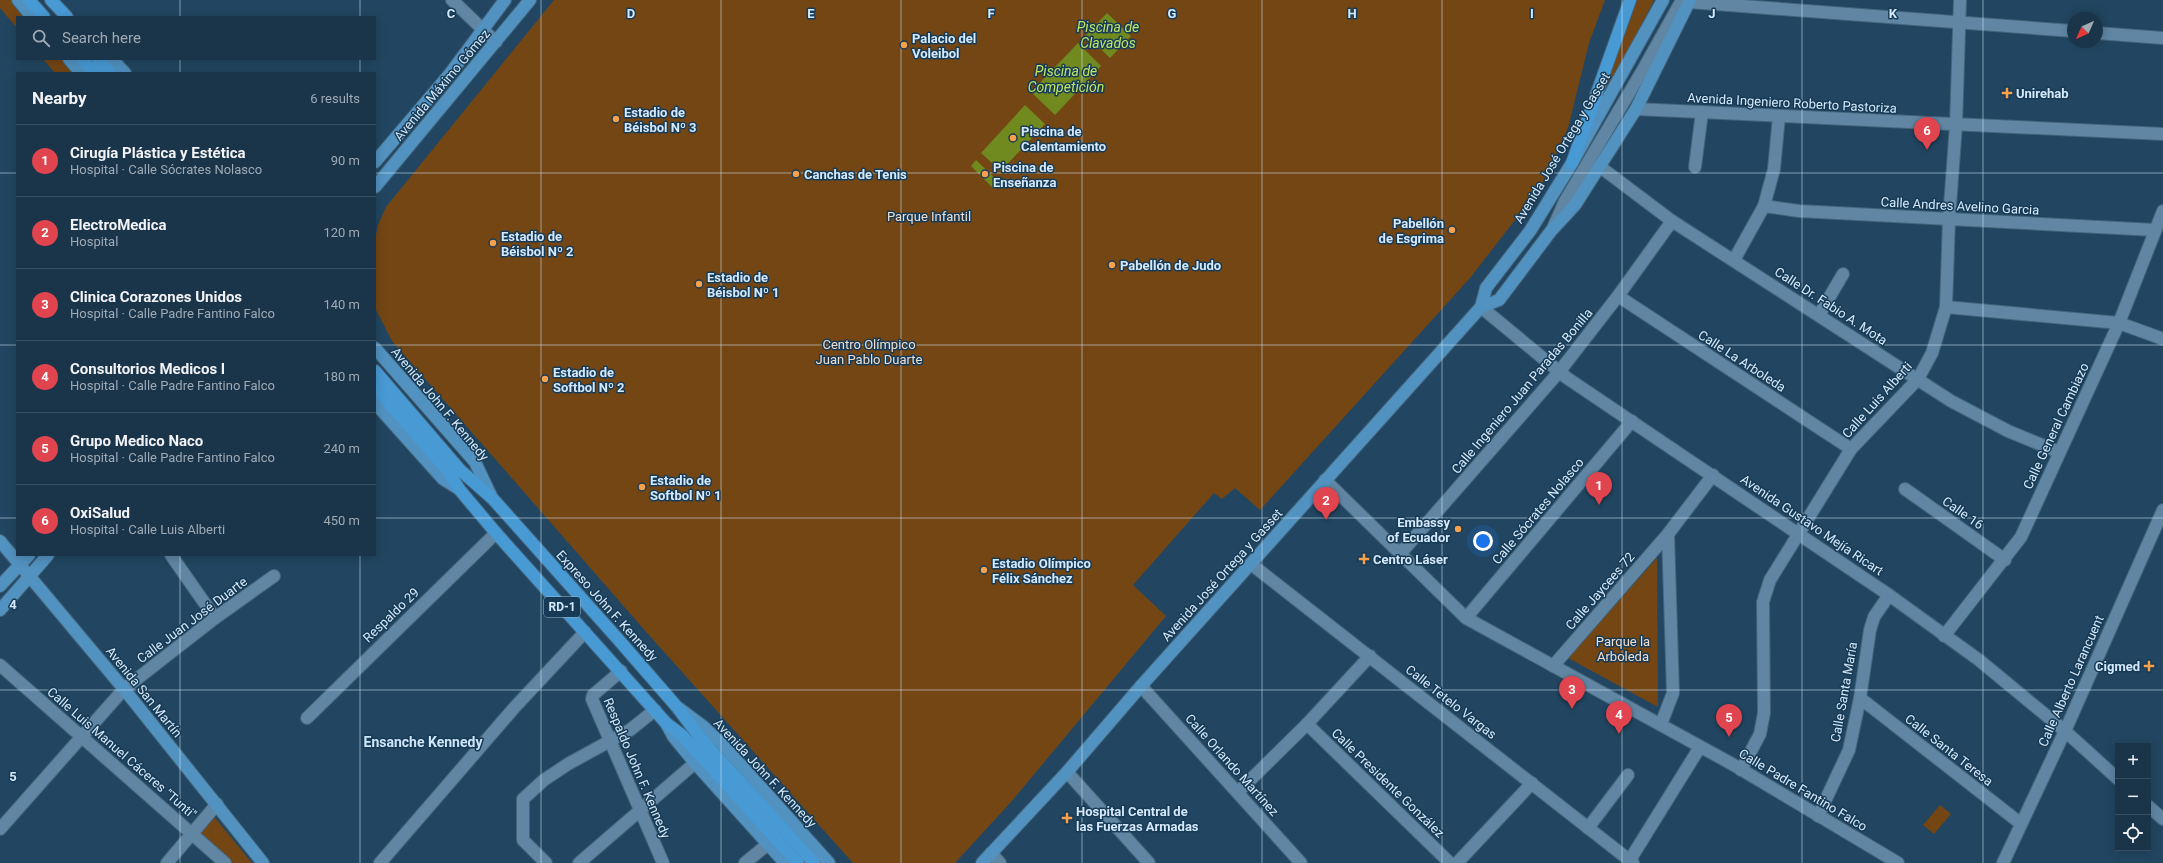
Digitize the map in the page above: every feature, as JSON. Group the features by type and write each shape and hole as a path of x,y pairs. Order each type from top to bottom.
{"highway":[{"path":"29,0 43,16"},
{"path":"51,0 65,16"},
{"path":"1572,163 1630,0"},
{"path":"83,60 94,72"},
{"path":"99,60 109,72"},
{"name":"Expreso John F. Kennedy","path":"376,372 460,470 493,499 677,707 701,739 773,826 798,863"},
{"name":"Expreso John F. Kennedy","path":"376,388 449,472 460,489 496,533 666,723 682,735 773,826 814,863"}],"main road":[{"path":"18,0 31,16"},
{"name":"Avenida Máximo Gómez","path":"376,161 449,75 504,0"},
{"name":"Avenida Máximo Gómez","path":"376,187 530,0"},
{"name":"Avenida José Ortega y Gasset","path":"1481,307 1486,288 1530,231 1572,163 1664,0"},
{"name":"Avenida José Ortega y Gasset","path":"985,860 1067,772 1141,686 1481,307 1498,300 1551,231 1574,205 1636,109 1687,1"},
{"path":"70,60 80,72"},
{"path":"113,60 124,72"},
{"name":"Avenida John F. Kennedy","path":"376,350 475,462 493,499"},
{"name":"RD-1","path":"376,404 443,479 460,489"},
{"name":"Avenida San Martín","path":"0,541 124,689 263,863"},
{"path":"0,586 28,556"},
{"path":"0,610 47,556"},
{"name":"Avenida John F. Kennedy","path":"677,707 704,727 721,743 828,863"},
{"name":"RD-1","path":"666,723 673,736 695,763 785,863"}],"street":[{"path":"452,0 496,42"},
{"name":"Calle Luis Alberti","path":"1741,770 1760,734 1764,713 1763,602 1770,580 1851,449 1918,379 1932,353 1946,307 1948,219 1956,125 1960,0"},
{"path":"1551,231 1565,201 1644,68 1687,1 2067,31"},
{"path":"2103,33 2163,38"},
{"name":"Avenida Ingeniero Roberto Pastoriza","path":"1636,109 2163,134"},
{"path":"1695,167 1702,112"},
{"path":"1734,260 1764,206 1774,169 1779,116"},
{"name":"Calle Dr. Fabio A. Mota","path":"1599,166 1672,221 1979,417 2059,452"},
{"name":"Calle Andres Avelino Garcia","path":"1764,206 1799,211 2155,230"},
{"name":"Calle General Cambiazo","path":"1944,636 2005,560 2021,537 2119,323 2163,211"},
{"name":"Calle Ingeniero Juan Paradas Bonilla","path":"1400,554 1559,372 1618,296 1672,221"},
{"path":"1819,315 1843,274"},
{"name":"Calle La Arboleda","path":"1618,296 1851,449"},
{"name":"Avenida Gustavo Mejía Ricart","path":"1481,307 1559,372 1889,595 1979,660 2065,731 2115,776"},
{"path":"1946,307 2119,323 2163,340"},
{"name":"Calle Sócrates Nolasco","path":"1466,618 1632,421"},
{"name":"Calle Jaycees 72","path":"1553,666 1668,534 1713,475"},
{"name":"Calle Padre Fantino Falco","path":"1325,480 1466,618 1661,724 1898,863"},
{"name":"Calle 16","path":"1906,490 2005,560"},
{"name":"Calle Alberto Larancuent","path":"2003,863 2065,731 2163,510"},
{"name":"Respaldo 29","path":"307,718 496,533"},
{"path":"1661,724 1673,693 1668,534"},
{"path":"172,556 215,618"},
{"name":"Calle Tetelo Vargas","path":"1251,564 1370,656 1630,862"},
{"name":"Calle Juan José Duarte","path":"0,829 124,689 215,618 274,576"},
{"name":"Calle Santa María","path":"1818,816 1849,750 1860,698 1870,630 1874,617 1889,595"},
{"path":"380,863 514,708 585,632"},
{"path":"1238,792 1307,724 1370,656"},
{"name":"Calle Luis Manuel Cáceres \"Tunti\"","path":"0,665 192,832 224,863"},
{"name":"Respaldo John F. Kennedy","path":"621,671 593,694 592,699 662,863"},
{"name":"Calle Orlando Martínez","path":"1141,686 1301,863"},
{"name":"Calle Santa Teresa","path":"1860,698 2020,824"},
{"path":"546,863 523,840 523,799 544,780 568,764 630,730 655,710"},
{"name":"Calle Presidente González","path":"1307,724 1450,863"},
{"path":"1630,862 1700,747"},
{"path":"579,863 695,763"},
{"path":"1067,772 1149,863"},
{"path":"1588,828 1628,775"},
{"path":"1458,863 1532,784"},
{"path":"167,863 217,804"},
{"path":"2151,809 2163,820"},
{"path":"745,863 768,844"},
{"path":"985,860 1000,863"}],"green space":[{"path":"0,0 14,0 28,16 16,16 16,27 0,8"},
{"name":"Centro Olímpico Juan Pablo Duarte","path":"554,0 1605,0 1589,43 1568,128 1542,185 1470,278 1260,510 1235,488 1222,499 1214,493 1133,585 1166,616 1011,802 955,863 853,863 648,634 392,341 376,310 376,235 378,225 386,207"},
{"path":"1637,0 1654,0 1597,113 1619,42"},
{"path":"44,60 67,60 77,72 54,72"},
{"name":"Parque la Arboleda","path":"1657,558 1658,707 1568,658"},
{"path":"1940,805 1951,814 1934,834 1923,825"},
{"path":"210,818 215,818 252,863 233,863 201,835 199,829"}],"water":[{"name":"Piscina de Clavados","path":"1107,13 1131,36 1110,58 1086,35"},
{"name":"Piscina de Competición","path":"1078,43 1101,66 1055,115 1031,92"},
{"name":"Piscina de Calentamiento","path":"1025,105 1045,124 1001,171 981,153"},
{"name":"Piscina de Enseñanza","path":"976,160 1000,183 994,189 971,166"}],"place":[{"name":"Palacio del Voleibol","path":"904,45"},
{"name":"Unirehab","path":"2007,93"},
{"name":"Estadio de Béisbol Nº 3","path":"616,119"},
{"name":"Piscina de Calentamiento","path":"1013,138"},
{"name":"OxiSalud","path":"1927,150"},
{"name":"Canchas de Tenis","path":"796,174"},
{"name":"Piscina de Enseñanza","path":"985,174"},
{"name":"Pabellón de Esgrima","path":"1452,230"},
{"name":"Estadio de Béisbol Nº 2","path":"493,243"},
{"name":"Pabellón de Judo","path":"1112,265"},
{"name":"Estadio de Béisbol Nº 1","path":"699,284"},
{"name":"Estadio de Softbol Nº 2","path":"545,379"},
{"name":"Estadio de Softbol Nº 1","path":"642,487"},
{"name":"Cirugía Plástica y Estética","path":"1599,505"},
{"name":"ElectroMedica","path":"1326,520"},
{"name":"Embassy of Ecuador","path":"1458,529"},
{"name":"Centro Láser","path":"1364,559"},
{"name":"Estadio Olímpico Félix Sánchez","path":"984,570"},
{"name":"Cigmed","path":"2149,666"},
{"name":"Clinica Corazones Unidos","path":"1572,709"},
{"name":"Consultorios Medicos I","path":"1619,734"},
{"name":"Grupo Medico Naco","path":"1729,737"},
{"name":"Hospital Central de las Fuerzas Armadas","path":"1067,818"}],"district":[{"name":"Ensanche Kennedy","path":"423,742"}],"park label":[{"name":"Parque Infantil","path":"929,216"}]}
